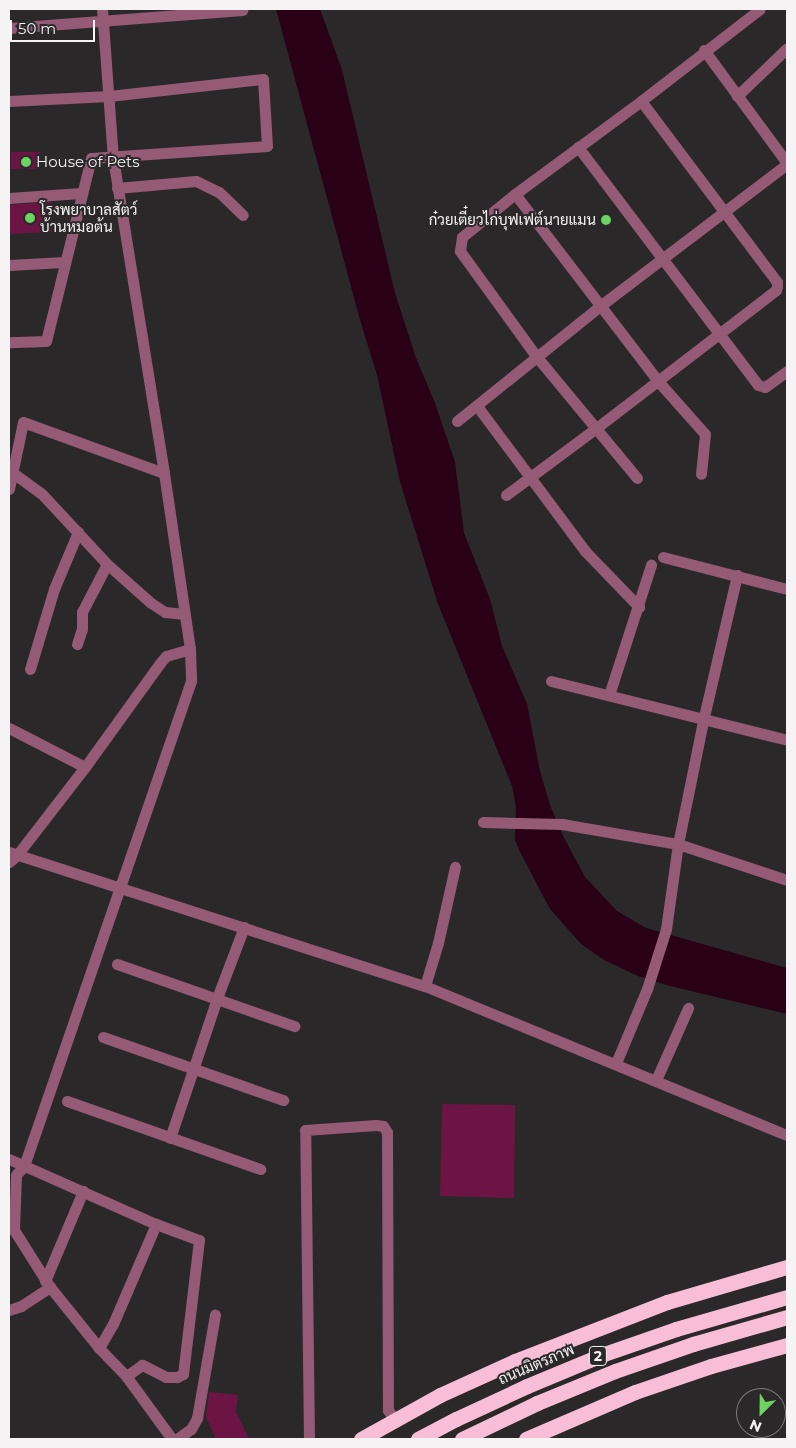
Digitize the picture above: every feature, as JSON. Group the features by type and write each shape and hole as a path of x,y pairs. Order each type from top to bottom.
{"highway":[{"path":"361,1439 440,1395 515,1361 667,1302 787,1267"},
{"name":"ถนนมิตรภาพ","path":"418,1439 482,1406 604,1354 676,1329 787,1297"},
{"name":"2","path":"462,1439 537,1403 615,1371 693,1344 787,1317"},
{"path":"526,1439 635,1392 710,1366 787,1345"}],"street":[{"path":"102,9 113,158 164,473 190,649 191,681 24,1166 16,1175 14,1230 48,1284 99,1348 126,1376 172,1439"},
{"path":"637,478 536,356 460,251 462,237 515,194 641,101 704,50 760,9"},
{"path":"9,28 242,10"},
{"path":"737,96 787,48"},
{"path":"457,421 600,306 726,213 786,159 704,50"},
{"path":"9,101 109,96 263,79 267,146 91,158 46,341 9,342"},
{"path":"506,495 776,290 777,282 641,101"},
{"path":"578,147 662,260 761,387 765,387 787,370"},
{"path":"117,188 196,181 219,192 243,215"},
{"path":"9,198 81,193"},
{"path":"515,194 657,380 705,434 701,474"},
{"path":"9,265 64,262"},
{"path":"477,406 585,551 639,607"},
{"path":"9,488 23,422 164,473"},
{"path":"11,473 41,494 107,564 152,603 165,612 185,614"},
{"path":"30,669 54,589 78,532"},
{"path":"663,557 787,589"},
{"path":"77,644 82,629 82,612 107,564"},
{"path":"609,695 651,565"},
{"path":"616,1063 666,929 678,844 703,721 737,575"},
{"path":"190,649 166,656 160,663 85,767 12,857 120,887 425,986 787,1135"},
{"path":"551,681 703,721 787,740"},
{"path":"9,728 85,767"},
{"path":"483,822 562,824 678,844 787,880"},
{"path":"425,986 438,943 454,867"},
{"path":"170,1138 217,998 244,927"},
{"path":"117,964 294,1026"},
{"path":"656,1080 688,1008"},
{"path":"103,1037 283,1100"},
{"path":"67,1101 260,1169"},
{"path":"309,1439 305,1130 376,1125 383,1126 386,1132 388,1410 395,1420"},
{"path":"9,1160 156,1224 196,1237 200,1242 183,1374 177,1377 166,1377 142,1365 126,1376"},
{"path":"9,1310 20,1306 48,1284 83,1191"},
{"path":"99,1348 113,1324 156,1224"},
{"path":"177,1439 191,1429 197,1418 215,1315"}],"shaded area":[{"path":"276,9 320,9 342,70 395,293 416,358 435,403 455,462 464,533 490,599 502,646 527,704 540,771 550,805 562,834 585,877 617,911 646,928 787,968 787,1014 666,985 638,976 604,960 581,944 550,909 520,852 515,840 516,807 512,786 438,604 400,482 377,375 360,320"}],"building":[{"name":"House of Pets","path":"11,152 40,152 41,169 11,169"},
{"name":"โรงพยาบาลสัตว์ บ้านหมอต้น","path":"50,202 52,232 9,234 9,205"},
{"path":"442,1104 515,1105 514,1198 440,1196"},
{"path":"209,1392 238,1395 236,1412 249,1439 216,1439 206,1417"}],"place":[{"name":"House of Pets","path":"26,162"},
{"name":"โรงพยาบาลสัตว์ บ้านหมอต้น","path":"30,218"},
{"name":"ก๋วยเตี๋ยวไก่บุฟเฟต์นายแมน","path":"606,220"}]}
